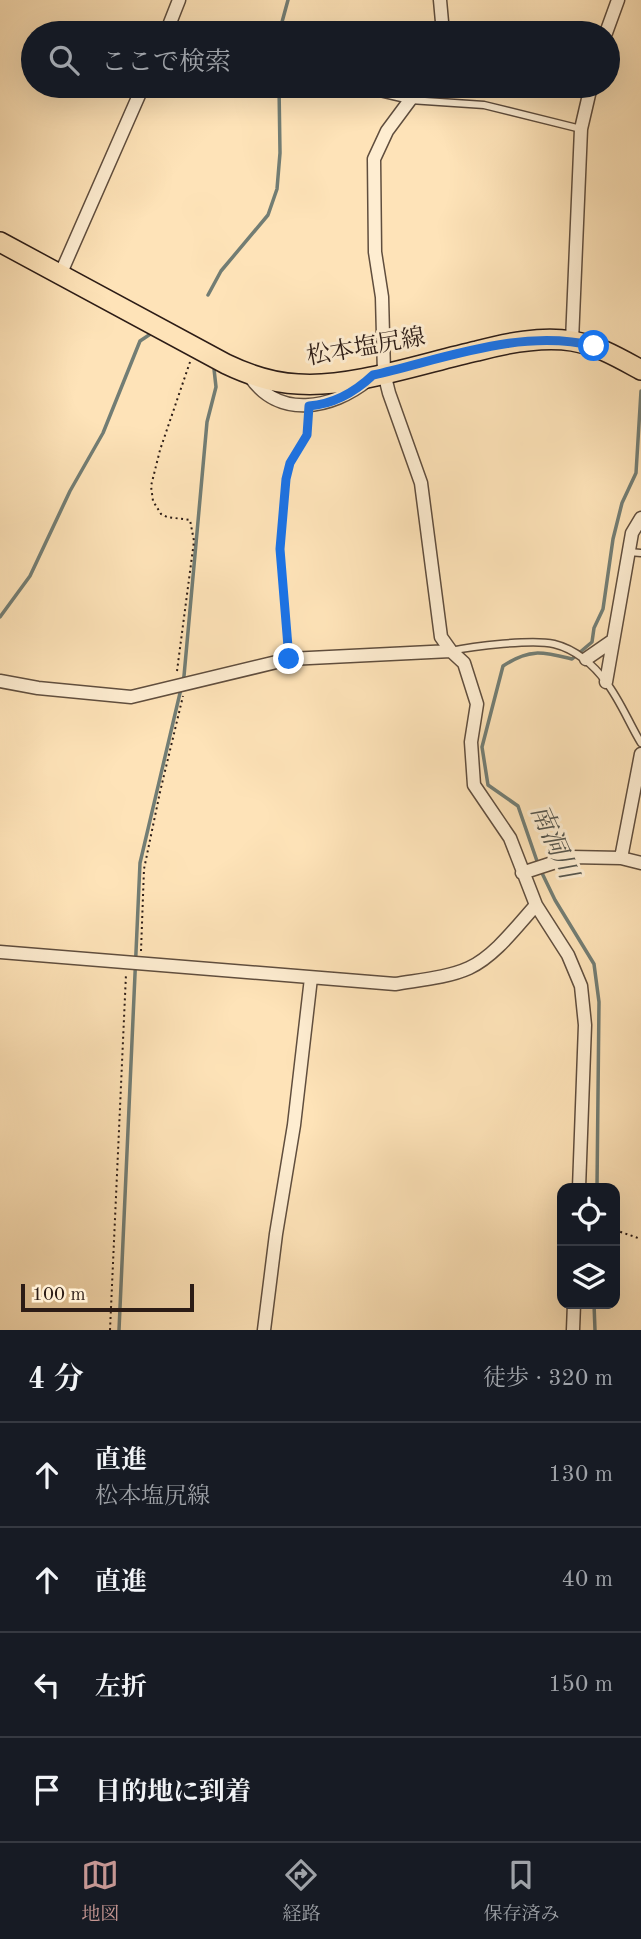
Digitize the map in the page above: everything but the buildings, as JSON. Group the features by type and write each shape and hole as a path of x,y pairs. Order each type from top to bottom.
{"main road":[{"name":"松本塩尻線","path":"0,242 196,348 248,374 279,382 313,385 379,374 505,344 551,339 594,346 641,370"}],"street":[{"path":"171,21 179,0"},
{"path":"440,0 442,21"},
{"path":"610,21 618,0"},
{"path":"60,275 138,98"},
{"path":"572,341 582,129 588,98"},
{"path":"410,100 387,131 374,159 375,252 382,297 379,374 389,393 421,483 441,637 464,663 477,704 471,742 474,785 510,838 536,905 568,956 581,986 585,1025 579,1183"},
{"path":"248,374 260,389 270,396 293,405 309,406 336,400 379,374"},
{"path":"606,682 612,641 635,553 632,533 641,518"},
{"path":"586,659 612,641"},
{"path":"0,681 38,688 131,697 289,659 451,651"},
{"path":"621,858 641,754"},
{"path":"522,873 571,858 621,858 641,863"},
{"path":"0,952 394,984 469,968 493,950 536,905"},
{"path":"264,1330 294,1125 311,978"},
{"path":"573,1330 575,1309"}],"lane":[{"path":"401,98 484,105 582,129"},
{"path":"451,651 541,643 555,644 586,659 606,682 641,743"}],"path":[{"path":"141,963 144,869 181,686 193,549 193,526 190,520 160,514 153,501 151,486 160,450 196,348"},
{"path":"289,659 280,549 286,479 290,463 307,435 309,406"},
{"path":"110,1330 127,962"},
{"path":"620,1232 641,1239"}],"waterway":[{"path":"282,21 288,0"},
{"path":"208,295 221,271 268,215 277,189 280,153 279,98"},
{"path":"0,617 30,576 70,491 103,433 140,341 152,333"},
{"path":"119,1330 140,863 184,676 207,422 216,387 214,369"},
{"name":"南洞川","path":"538,864 518,806 488,785 482,747 503,666 521,656 537,653 572,659 592,642 594,628 603,609 613,539 622,503 636,473 641,391"},
{"name":"南洞川","path":"541,871 555,900 594,964 599,1002 597,1183"},
{"name":"南洞川","path":"594,1309 595,1330"}],"route":[{"path":"289,659 280,549 286,479 290,463 307,435 309,406 336,400 373,375 505,344 551,339 594,346"}]}
